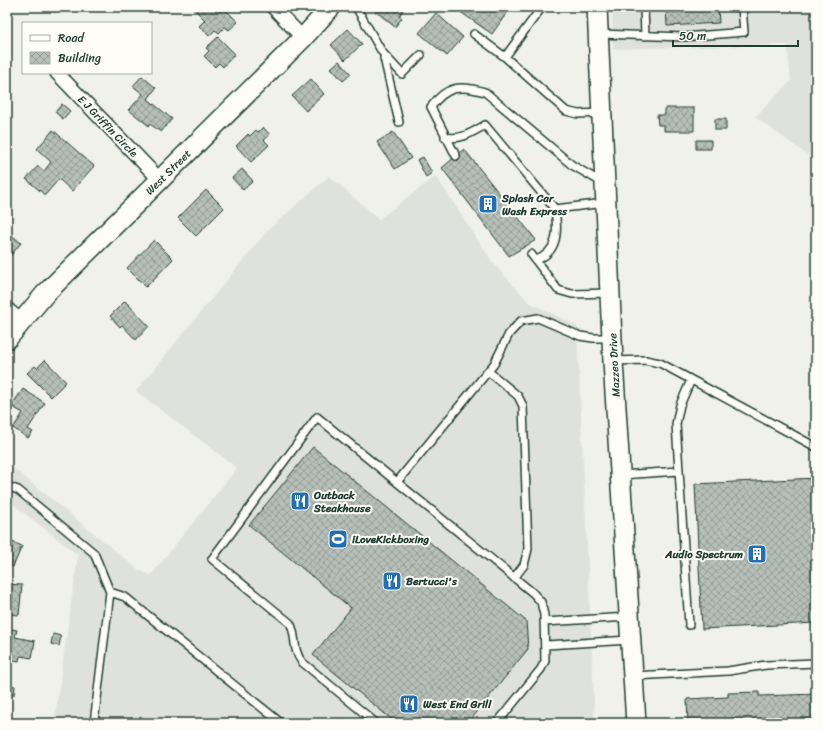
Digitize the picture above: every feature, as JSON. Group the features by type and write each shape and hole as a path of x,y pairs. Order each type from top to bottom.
{"main road":[{"name":"West Street","path":"7,339 14,315 160,180 303,38 331,7"},
{"name":"Mazzeo Drive","path":"597,7 613,361 636,723"}],"street":[{"path":"273,7 303,38"},
{"name":"E J Griffin Circle","path":"58,74 160,180"}],"lane":[{"path":"356,7 382,52 390,75 399,122"},
{"path":"505,57 542,7"},
{"path":"644,7 645,36"},
{"path":"598,34 684,37 744,32 742,7"},
{"path":"474,34 505,57 566,111 578,114 601,113"},
{"path":"382,52 402,74 421,55"},
{"path":"456,156 431,107 443,95 456,87 485,92 572,165 605,184"},
{"path":"446,137 456,139 468,136 485,125 555,209 557,230 552,252 536,260"},
{"path":"555,209 606,203"},
{"path":"531,254 558,290 572,294 610,293"},
{"path":"397,482 488,371 497,359 512,329 527,319 543,319 587,338 612,338"},
{"path":"613,361 655,362 816,447"},
{"path":"488,371 518,396 523,406 528,549 524,565 514,578"},
{"path":"688,625 676,420 680,405 691,380"},
{"path":"376,723 302,662 296,652 294,632 290,623 212,559 317,417 539,600 543,608 546,645 546,658 543,667 497,723"},
{"path":"620,475 679,471"},
{"path":"7,486 18,490 94,553 110,592 94,723"},
{"path":"110,592 118,593 129,601 281,723"},
{"path":"544,622 629,617"},
{"path":"546,645 630,640"},
{"path":"633,676 728,671 766,665 816,663"}],"shaded area":[{"path":"612,7 816,7 816,151 809,156 755,117 791,81 787,45 613,49"},
{"path":"329,176 379,219 436,176 493,263 529,302 577,326 595,723 54,723 78,555 14,505 7,502 7,463 139,570 151,575 237,468 136,391 267,231"}],"building":[{"path":"192,7 223,7 238,22 229,30 225,27 219,33 215,30 209,36 199,26 205,20"},
{"path":"376,7 405,7 399,16 402,18 395,27 374,10"},
{"path":"462,7 511,7 492,34 459,11"},
{"path":"666,7 718,7 719,23 667,26"},
{"path":"436,13 463,37 447,56 419,33"},
{"path":"348,29 362,44 345,60 331,45"},
{"path":"218,37 235,54 223,67 219,63 215,67 204,56 209,51 206,48"},
{"path":"339,61 351,74 343,81 331,68"},
{"path":"142,76 156,88 148,99 172,119 161,132 150,124 149,126 129,110 143,94 133,86"},
{"path":"311,79 324,94 306,111 292,96"},
{"path":"62,104 70,111 63,119 55,112"},
{"path":"665,108 694,108 694,131 664,131 664,125 658,125 657,115 665,115"},
{"path":"715,119 726,119 726,130 715,130"},
{"path":"263,127 270,135 264,140 269,145 251,162 236,146 248,134 250,136 256,130 258,132"},
{"path":"53,130 94,166 72,191 59,179 45,195 26,179 38,166 44,171 51,162 37,149"},
{"path":"393,132 411,158 395,169 377,142"},
{"path":"696,140 711,140 711,149 696,149"},
{"name":"Splash Car Wash Express","path":"464,149 536,240 509,256 442,168"},
{"path":"423,157 432,173 426,177 417,160"},
{"path":"242,169 253,181 243,190 232,178"},
{"path":"206,190 224,208 196,236 178,218"},
{"path":"7,231 21,243 7,260"},
{"path":"154,240 173,259 146,287 127,268"},
{"path":"125,301 149,326 136,340 122,325 120,327 110,316"},
{"path":"45,360 66,382 51,397 27,373 35,366 37,368"},
{"path":"23,389 45,403 28,429 33,432 28,438 13,428 23,413 11,406"},
{"path":"313,447 526,621 528,649 468,723 396,723 313,655 351,608 249,525"},
{"name":"Audio Spectrum","path":"816,478 816,623 702,629 695,484"},
{"path":"7,540 22,546 13,567 7,565"},
{"path":"7,584 22,585 19,615 7,614"},
{"path":"7,628 17,630 15,637 35,641 32,658 20,656 19,661 7,659"},
{"path":"53,634 61,636 59,646 51,644"},
{"path":"7,682 8,685 15,686 14,695 7,695"},
{"path":"759,692 759,696 816,694 816,723 688,723 687,699 728,697 728,693"}],"place":[{"name":"Splash Car Wash Express","path":"488,204"},
{"name":"Outback Steakhouse","path":"300,501"},
{"name":"iLoveKickboxing","path":"338,539"},
{"name":"Audio Spectrum","path":"757,554"},
{"name":"Bertucci's","path":"392,581"},
{"name":"West End Grill","path":"409,704"}]}
